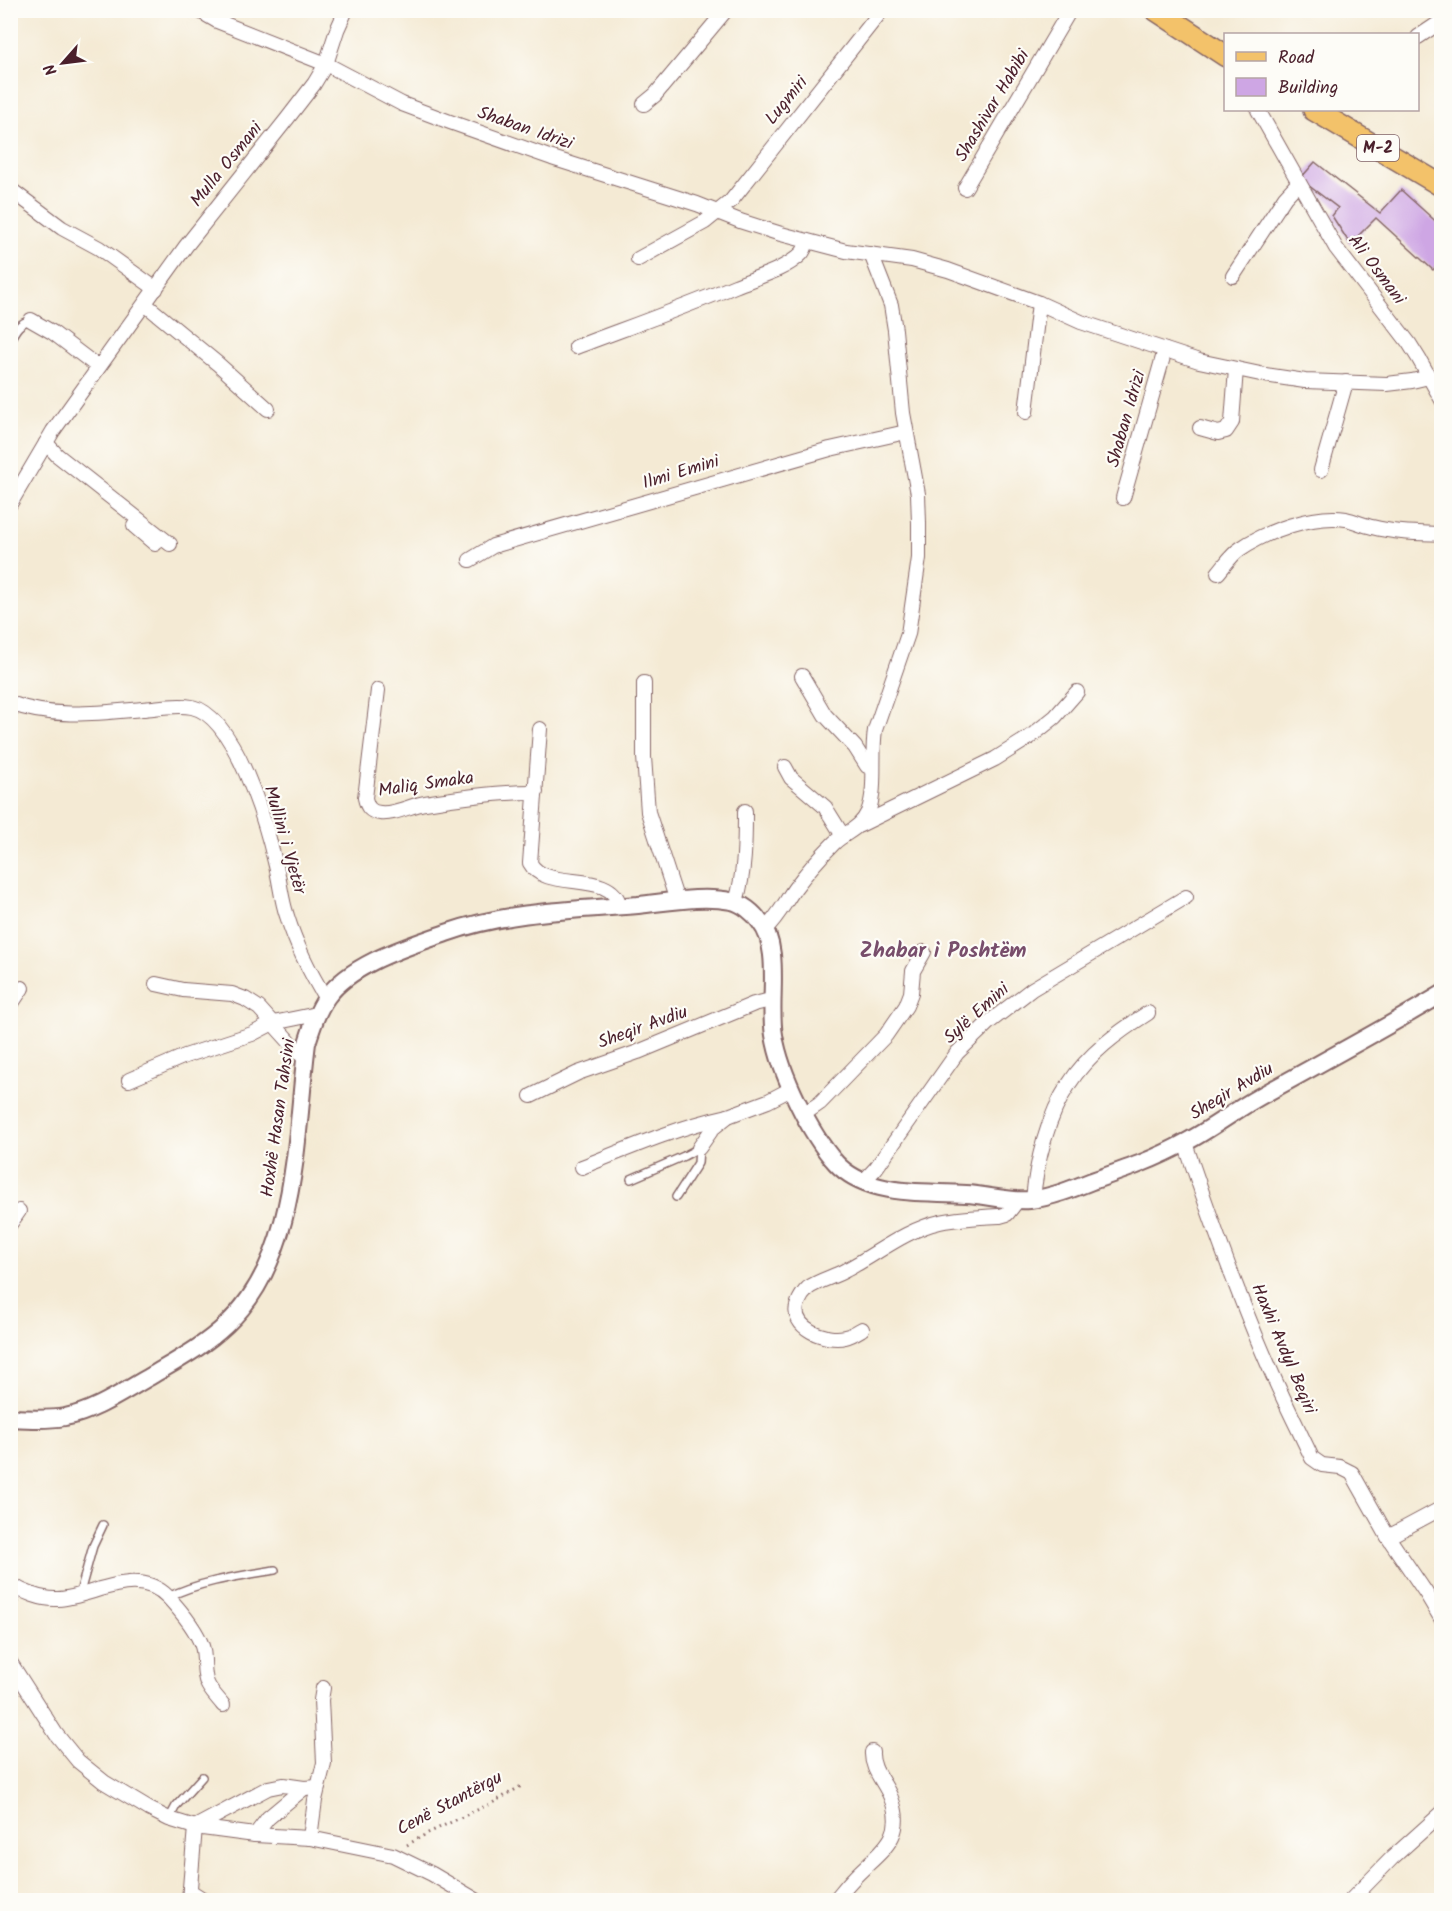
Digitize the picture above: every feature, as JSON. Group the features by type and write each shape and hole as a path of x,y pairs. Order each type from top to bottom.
{"main road":[{"path":"1156,10 1224,55"},
{"name":"M-2","path":"1318,111 1442,186"}],"street":[{"name":"Shaban Idrizi","path":"198,10 217,21 326,64 402,104 552,158 650,188 740,221 807,242 912,260 948,270 1039,303 1081,322 1198,361 1305,381 1388,384 1429,377"},
{"name":"Mulla Osmani","path":"10,504 43,449 98,367 186,246 287,119 326,64 346,10"},
{"path":"644,104 655,95 726,10"},
{"name":"Lugmiri","path":"718,212 731,201 882,10"},
{"name":"Shashivar Habibi","path":"965,188 1070,10"},
{"path":"1419,36 1442,21"},
{"name":"Ali Osmani","path":"1259,111 1336,248 1408,343 1429,377"},
{"path":"1233,276 1285,197 1298,183"},
{"path":"10,189 62,228 99,248 156,289"},
{"path":"638,259 705,222 718,212"},
{"path":"576,347 672,312 768,273 801,255 807,242"},
{"path":"859,826 867,815 872,797 875,730 908,634 919,558 918,494 903,413 896,330 891,305 871,254"},
{"path":"1026,412 1039,303"},
{"path":"145,304 268,409"},
{"path":"31,320 52,332 98,367"},
{"name":"Shaban Idrizi","path":"1123,498 1165,350"},
{"path":"1200,428 1218,433 1226,431 1232,422 1236,369"},
{"path":"1429,377 1442,400"},
{"path":"1321,470 1346,382"},
{"name":"Ilmi Emini","path":"470,560 494,546 830,449 906,432"},
{"path":"43,449 57,455 170,544"},
{"path":"43,449 54,463 155,544"},
{"path":"1218,573 1238,550 1260,538 1292,525 1320,520 1345,519 1374,528 1406,533 1442,534"},
{"path":"802,676 825,715 855,747 867,766 872,768"},
{"path":"644,683 644,757 648,812 677,901"},
{"name":"Maliq Smaka","path":"378,690 365,798 367,806 372,811 381,814 424,803 536,792"},
{"path":"745,812 741,886 736,902 759,920 765,929 776,918 796,887 843,836 1004,753 1030,737 1055,717 1077,692"},
{"name":"Mullini i Vjetër","path":"10,703 63,713 97,713 171,706 193,707 210,716 225,732 238,756 262,814 275,861 286,916 307,965 326,999"},
{"path":"540,729 530,863 539,873 549,877 598,885 612,892 620,906"},
{"path":"785,767 791,778 825,807 843,836"},
{"name":"Sylë Emini","path":"863,1182 882,1161 957,1053 988,1023 1042,983 1186,897"},
{"name":"Hoxhë Hasan Tahsini","path":"10,1418 40,1420 67,1417 93,1408 122,1393 205,1341 226,1325 243,1306 263,1276 280,1235 295,1156 307,1043 317,1014 326,999 338,985 357,971 403,949 463,927 498,918 539,912 677,901 736,902"},
{"name":"Sheqir Avdiu","path":"765,929 770,940 772,963 771,1000 774,1035 791,1089 804,1114 819,1140 838,1165 863,1182 905,1192 965,1194 1025,1200 1059,1193 1134,1167 1185,1143 1257,1098 1442,994"},
{"path":"804,1114 820,1103 886,1035 906,1006 911,993 913,971 924,951"},
{"path":"156,984 183,990 232,994 245,999 259,1008 305,1059"},
{"path":"10,1006 22,988"},
{"name":"Sheqir Avdiu","path":"531,1096 578,1073 638,1052 754,1004 771,1000"},
{"path":"1025,1200 1055,1110 1068,1084 1092,1055 1122,1029 1148,1013"},
{"name":"Hoxhë Hasan Tahsini","path":"129,1080 185,1056 252,1034 273,1023 317,1014"},
{"path":"582,1167 712,1119 728,1116 768,1101 791,1089"},
{"path":"699,1148 713,1128 728,1116"},
{"name":"Haxhi Avdyl Beqiri","path":"1185,1143 1245,1309 1312,1458 1322,1465 1340,1467 1352,1473 1388,1537 1442,1620"},
{"name":"Sheqir Avdiu","path":"862,1329 845,1337 827,1337 817,1334 805,1327 798,1318 796,1309 798,1301 809,1287 845,1270 913,1231 939,1222 1000,1216 1025,1200"},
{"path":"10,1224 19,1211"},
{"path":"1388,1537 1442,1508"},
{"path":"10,1605 13,1585 36,1596 57,1599 79,1596 125,1583 138,1582 152,1587 168,1597 195,1632 202,1646 207,1683 223,1705"},
{"name":"Cenë Stantërgu","path":"10,1662 56,1734 78,1761 104,1782 149,1809 169,1819 195,1827 255,1835 310,1838 393,1855 432,1874 476,1900"},
{"path":"255,1835 268,1818 311,1787 324,1763 321,1700 323,1688"},
{"path":"835,1900 894,1834 897,1815 891,1797 872,1761 872,1752"},
{"path":"204,1900 190,1896 195,1827 268,1788 283,1785 311,1787"},
{"path":"310,1838 311,1787"},
{"path":"1351,1900 1392,1858 1442,1813"}],"lane":[{"path":"10,340 16,328 31,320"},
{"path":"632,1179 699,1148"},
{"path":"676,1197 698,1163 699,1148"},
{"path":"79,1596 93,1546 103,1525"},
{"path":"168,1597 206,1582 276,1570"},
{"path":"169,1819 176,1806 202,1777"}],"path":[{"name":"Cenë Stantërgu","path":"393,1855 428,1833 494,1802 523,1785"}],"building":[{"path":"1315,162 1380,213 1401,190 1442,227 1442,260 1433,270 1376,218 1350,244 1332,216 1338,208 1300,179"}],"district":[{"name":"Zhabar i Poshtëm","path":"943,951"}]}
